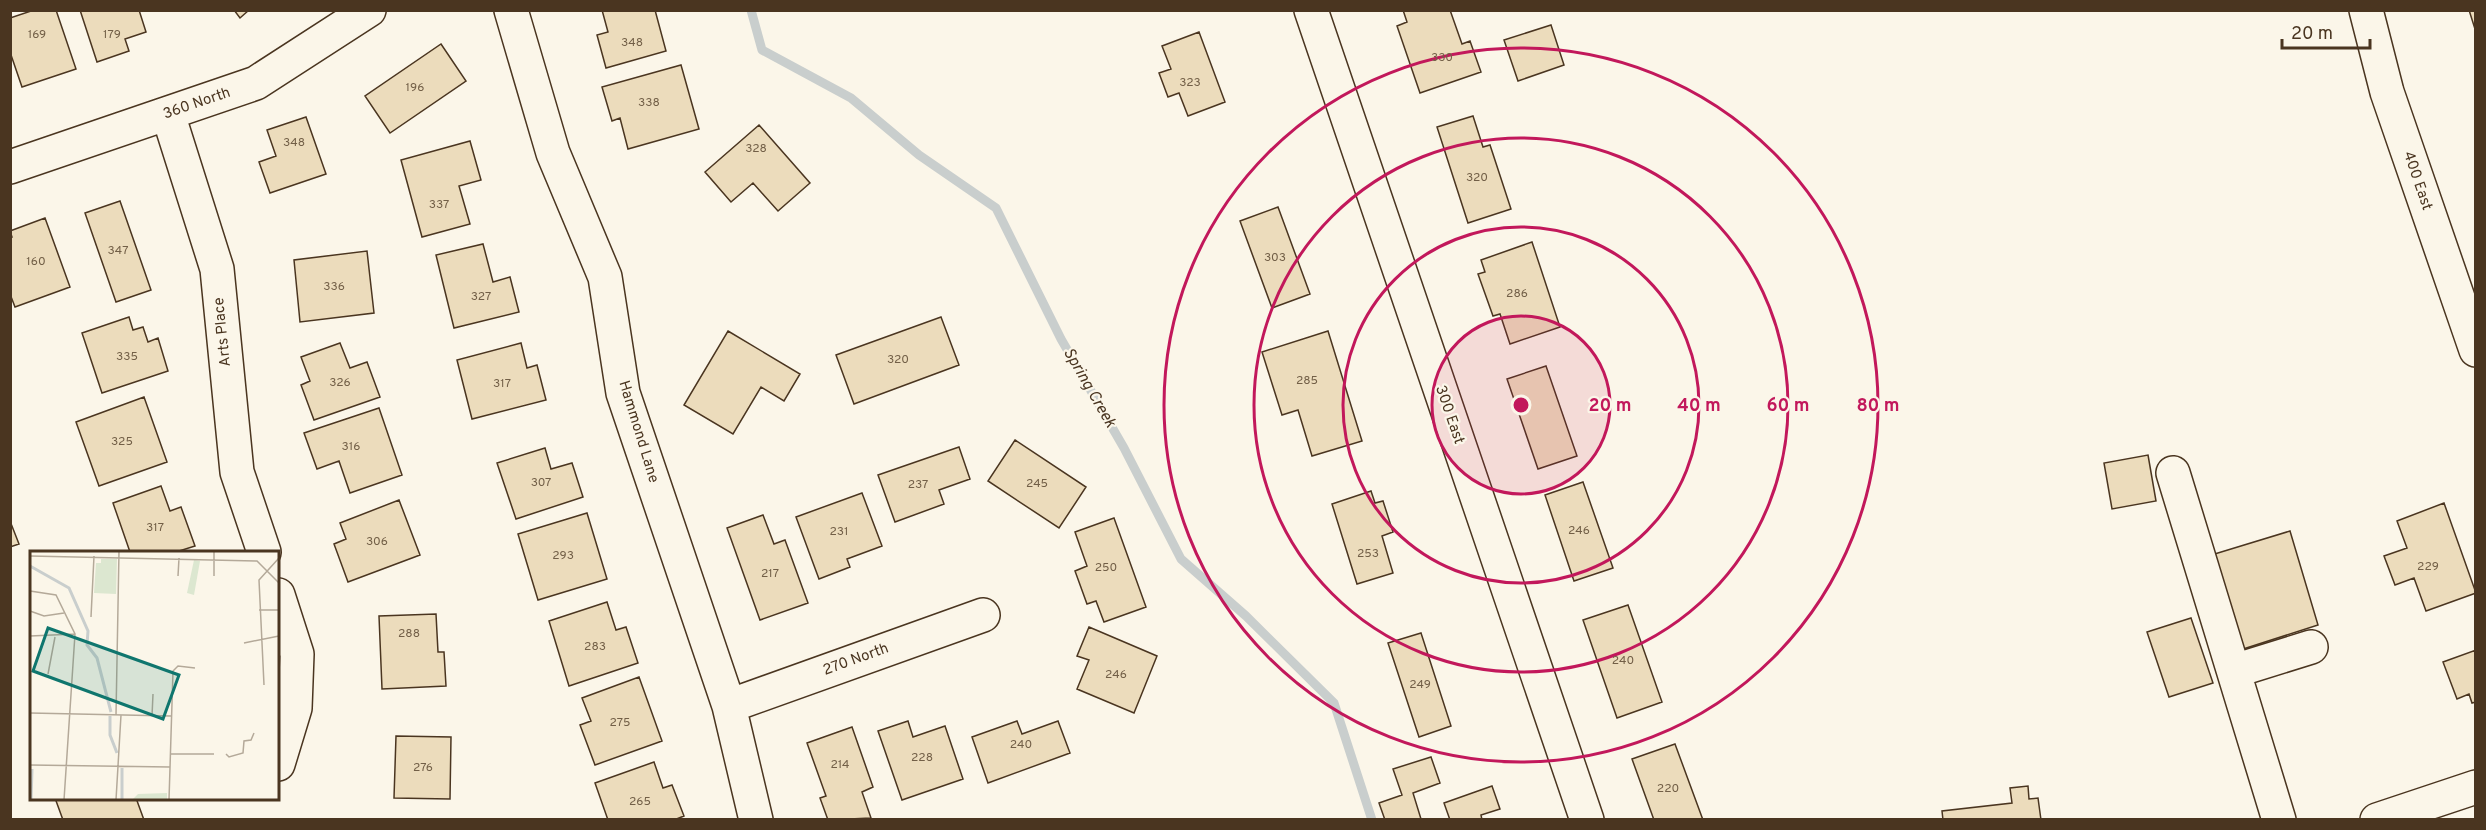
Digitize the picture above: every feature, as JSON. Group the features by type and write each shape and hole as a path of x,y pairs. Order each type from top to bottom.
{"street":[{"name":"360 North","path":"10,167 256,83 369,10"},
{"name":"Hammond Lane","path":"511,10 553,153 605,277 623,393 729,706 756,819"},
{"name":"300 East","path":"1311,10 1587,819"},
{"name":"400 East","path":"2366,10 2387,92 2475,350"},
{"name":"Arts Place","path":"168,114 217,269 237,471 264,551"},
{"path":"2173,473 2279,819"},
{"path":"279,598 297,654 295,708 279,761"},
{"name":"270 North","path":"729,706 983,615"},
{"path":"2234,671 2311,647"},
{"path":"2377,819 2475,787"}],"building":[{"path":"34,10 56,10 76,69 22,87 10,52 10,18"},
{"path":"80,10 139,10 146,32 125,39 129,51 97,62"},
{"path":"234,10 249,10 240,18"},
{"path":"602,10 655,10 666,51 606,68 597,35 608,32"},
{"path":"1403,10 1450,10 1462,44 1470,41 1481,72 1420,93 1397,26 1407,22"},
{"path":"2469,10 2476,10 2476,29 2475,29"},
{"path":"1551,25 1564,65 1518,81 1504,40"},
{"path":"1199,32 1225,102 1188,116 1179,93 1168,97 1159,73 1171,69 1162,46"},
{"path":"441,44 466,81 390,133 365,96"},
{"path":"681,65 699,129 628,149 620,118 612,121 602,87"},
{"path":"1473,116 1483,147 1490,145 1511,209 1468,223 1437,127"},
{"path":"306,117 326,174 270,193 259,162 276,156 267,130"},
{"path":"759,125 810,183 778,211 753,183 731,202 705,172"},
{"path":"470,141 481,180 459,186 470,224 422,237 401,160"},
{"path":"120,201 151,290 116,302 85,213"},
{"path":"1278,207 1310,294 1272,308 1240,221"},
{"path":"45,218 70,287 15,307 10,294 10,238 12,237 10,231"},
{"path":"1532,242 1560,327 1510,344 1500,314 1493,316 1478,274 1485,272 1481,260"},
{"path":"483,244 493,282 510,277 519,312 454,328 436,255"},
{"path":"367,251 374,313 300,322 294,260"},
{"path":"129,317 133,330 143,327 148,342 158,338 168,371 102,393 82,333"},
{"path":"941,317 959,365 854,404 836,355"},
{"path":"728,331 800,374 784,401 761,387 733,434 684,405"},
{"path":"1328,331 1362,441 1312,456 1298,410 1282,415 1262,352"},
{"path":"340,343 350,368 367,362 380,397 314,420 301,385 310,381 301,357"},
{"path":"521,343 527,368 537,365 546,400 472,419 457,360"},
{"path":"1546,366 1577,456 1538,469 1507,379"},
{"path":"144,397 167,462 99,486 76,422"},
{"path":"379,408 402,475 350,493 339,461 317,469 304,433"},
{"path":"1015,440 1086,487 1059,528 988,481"},
{"path":"959,447 970,479 939,490 944,504 895,522 878,475"},
{"path":"545,448 551,469 572,463 583,497 516,519 497,463"},
{"path":"2148,455 2156,501 2112,509 2104,463"},
{"path":"1583,482 1613,568 1574,581 1545,495"},
{"path":"161,486 170,511 181,507 195,546 179,551 130,551 113,503"},
{"path":"1371,491 1375,503 1383,501 1393,532 1382,536 1393,573 1357,584 1332,504"},
{"path":"862,493 882,546 847,559 850,567 819,579 796,517"},
{"path":"399,500 420,555 348,582 334,544 346,539 340,523"},
{"path":"2444,503 2476,593 2426,611 2414,578 2395,585 2384,556 2407,548 2397,521"},
{"path":"587,513 607,579 538,600 518,534"},
{"path":"763,515 774,544 785,540 808,603 760,620 727,528"},
{"path":"1114,518 1146,607 1104,622 1096,601 1087,604 1075,571 1087,566 1075,532"},
{"path":"10,521 19,544 10,547"},
{"path":"2290,531 2318,625 2237,651 2208,556"},
{"path":"607,602 616,630 626,627 638,663 569,686 549,621"},
{"path":"1628,605 1662,702 1617,718 1583,620"},
{"path":"436,614 438,652 444,652 446,686 382,689 379,616"},
{"path":"2191,618 2213,683 2169,697 2147,632"},
{"path":"1089,627 1157,656 1134,713 1077,689 1089,660 1077,656"},
{"path":"1421,633 1451,726 1419,737 1388,643"},
{"path":"2476,650 2476,702 2472,703 2469,694 2457,699 2443,662"},
{"path":"639,677 662,741 595,765 580,725 591,721 582,698"},
{"path":"908,721 913,737 945,726 963,779 902,800 878,731"},
{"path":"1017,721 1022,734 1058,721 1070,753 988,783 972,737"},
{"path":"852,727 873,787 862,792 871,818 828,820 820,798 826,796 807,743"},
{"path":"396,736 451,737 450,799 394,798"},
{"path":"1675,744 1703,820 1654,820 1632,759"},
{"path":"1431,757 1440,783 1413,793 1421,819 1385,820 1379,803 1402,795 1393,769"},
{"path":"654,762 663,788 672,785 684,816 674,820 608,820 595,783"},
{"path":"1492,786 1500,809 1481,815 1482,820 1450,820 1444,803"},
{"path":"2028,786 2029,799 2038,798 2041,820 1943,820 1942,811 2012,803 2010,788"},
{"path":"56,800 137,800 144,820 63,820"}],"waterway":[{"name":"Spring Creek","path":"751,10 762,50 851,98 919,155 996,208 1061,339 1124,448 1181,559 1246,616 1334,703 1372,820"}]}
